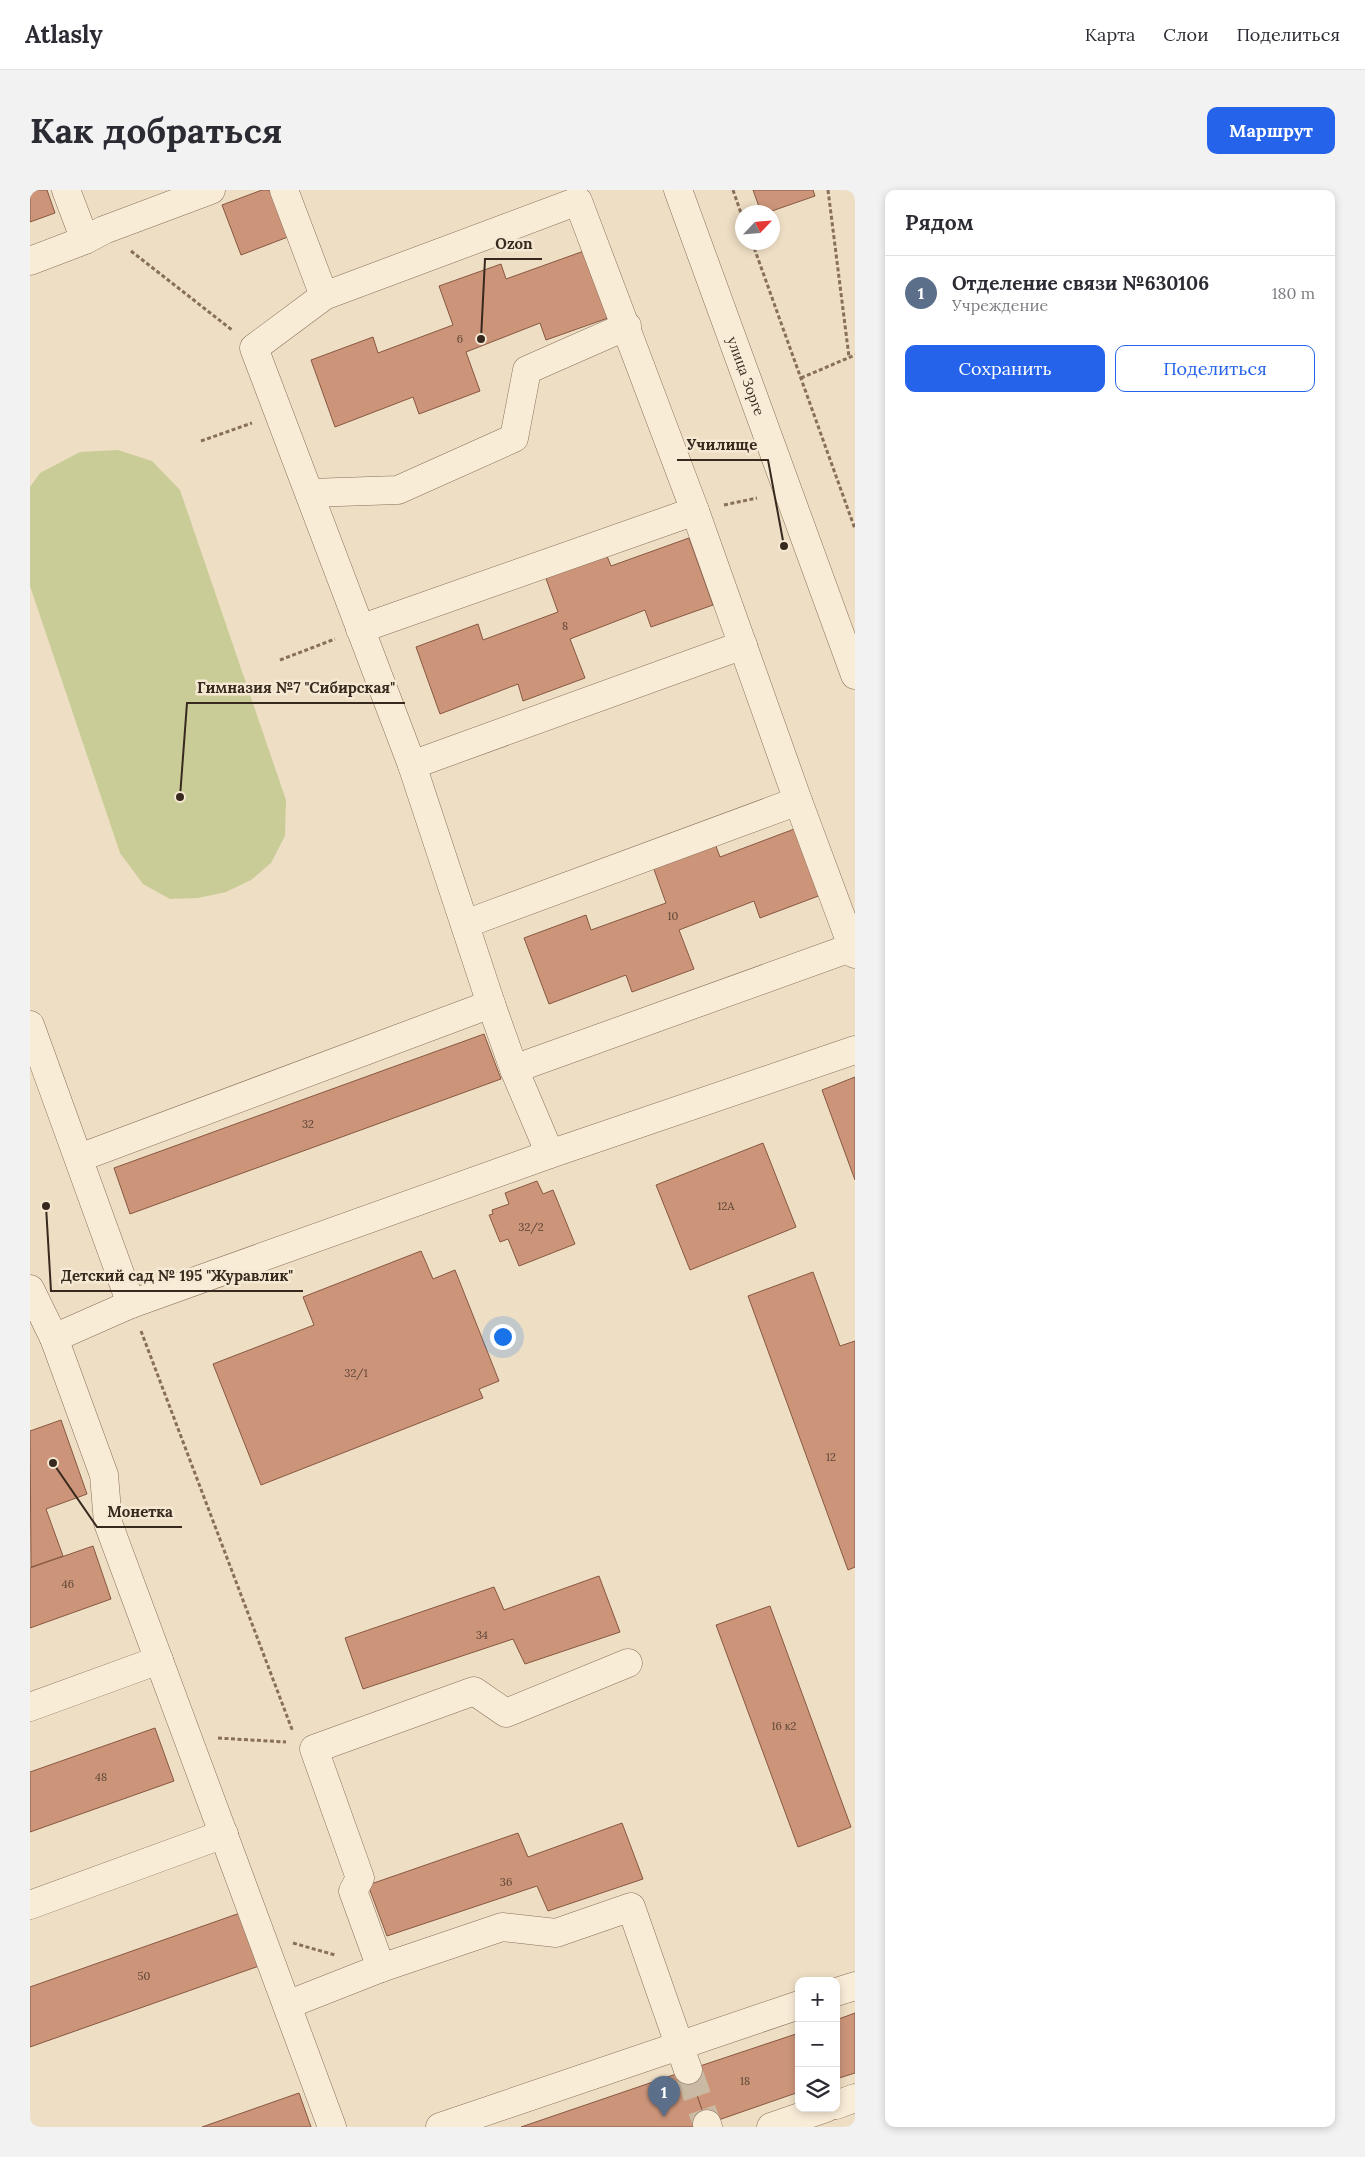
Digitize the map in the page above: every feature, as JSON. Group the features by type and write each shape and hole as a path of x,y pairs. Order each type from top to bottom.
{"street":[{"path":"66,190 94,235"},
{"path":"30,261 211,190"},
{"path":"284,190 324,296"},
{"name":"улица Зорге","path":"678,190 855,675"},
{"path":"514,1069 854,951 627,326 578,201 324,296 254,348 412,765 514,1069 550,1154"},
{"path":"310,493 398,490 514,438 527,370 627,326"},
{"path":"360,629 695,511"},
{"path":"412,765 743,645"},
{"path":"465,924 798,801"},
{"path":"79,1158 491,1004"},
{"path":"30,1025 131,1304"},
{"path":"54,1338 131,1304 550,1154 855,1050"},
{"path":"30,1289 54,1338 104,1475 108,1523 332,2127"},
{"path":"30,1707 159,1660"},
{"path":"381,1968 353,1891 360,1878 314,1749 474,1691 506,1713 628,1663"},
{"path":"30,1905 224,1834"},
{"path":"287,2005 381,1968 502,1927 556,1934 631,1907 684,2058"},
{"path":"840,1991 855,1986"},
{"path":"440,2127 684,2058 795,2007"},
{"path":"840,2104 855,2098"},
{"path":"772,2127 815,2112"}],"path":[{"path":"733,190 738,205"},
{"path":"828,190 849,357"},
{"path":"94,235 254,348"},
{"path":"755,250 855,529"},
{"path":"801,378 855,355"},
{"path":"201,441 278,413"},
{"path":"695,511 757,498"},
{"path":"280,660 360,629"},
{"path":"131,1304 294,1733"},
{"path":"187,1736 287,1742"},
{"path":"260,1933 381,1968"}],"green space":[{"path":"118,450 152,461 180,490 286,800 285,836 271,863 251,880 226,892 198,898 170,899 143,884 120,853 30,586 30,487 40,473 80,452"}],"building":[{"path":"30,190 47,190 55,213 30,222"},
{"path":"262,190 276,190 293,235 241,255 222,205"},
{"path":"753,190 813,190 815,196 780,208 780,205 758,205"},
{"path":"584,251 608,318 546,340 540,323 466,352 480,391 419,414 413,397 335,427 311,360 373,337 378,353 453,325 439,286 501,264 506,279"},
{"path":"689,538 713,605 651,627 645,610 570,639 585,678 523,701 518,684 440,714 416,647 478,624 483,640 558,612 544,573 605,551 611,566"},
{"path":"797,828 821,895 760,918 754,901 679,930 694,969 632,992 626,975 549,1004 524,938 586,915 591,930 666,903 652,864 714,841 720,857"},
{"path":"484,1034 501,1079 130,1214 114,1168"},
{"path":"855,1077 855,1180 822,1090"},
{"path":"763,1143 796,1227 690,1270 656,1185"},
{"path":"537,1181 543,1194 553,1190 575,1244 519,1266 508,1239 500,1242 489,1215 493,1214 492,1210 509,1204 505,1193"},
{"path":"421,1251 433,1279 455,1270 499,1381 479,1389 483,1398 261,1485 213,1364 314,1325 303,1297"},
{"path":"813,1272 840,1346 855,1341 855,1567 848,1570 748,1296"},
{"path":"61,1420 87,1494 46,1509 63,1556 31,1567 30,1431"},
{"path":"93,1546 111,1599 30,1628 30,1568"},
{"path":"599,1576 620,1632 525,1664 513,1639 363,1689 345,1638 494,1587 504,1610"},
{"path":"770,1606 851,1827 798,1847 716,1625"},
{"path":"155,1728 174,1781 30,1832 30,1772"},
{"path":"622,1823 643,1879 548,1911 537,1886 387,1936 368,1885 518,1833 528,1857"},
{"path":"240,1913 259,1966 30,2047 30,1987"},
{"path":"855,2013 855,2073 840,2078 840,2022 840,2019"},
{"path":"795,2034 795,2093 707,2124 688,2070"},
{"path":"688,2070 707,2124 696,2127 521,2127"},
{"path":"299,2093 311,2127 202,2127"}],"tunnel":[{"path":"688,2070 707,2124"}],"place":[{"name":"Ozon","path":"481,339"},
{"name":"Училище","path":"784,546"},
{"name":"Гимназия №7 \"Сибирская\"","path":"180,797"},
{"name":"Детский сад № 195 \"Журавлик\"","path":"46,1206"},
{"name":"Монетка","path":"53,1463"},
{"name":"Отделение связи №630106","path":"664,2117"}]}
